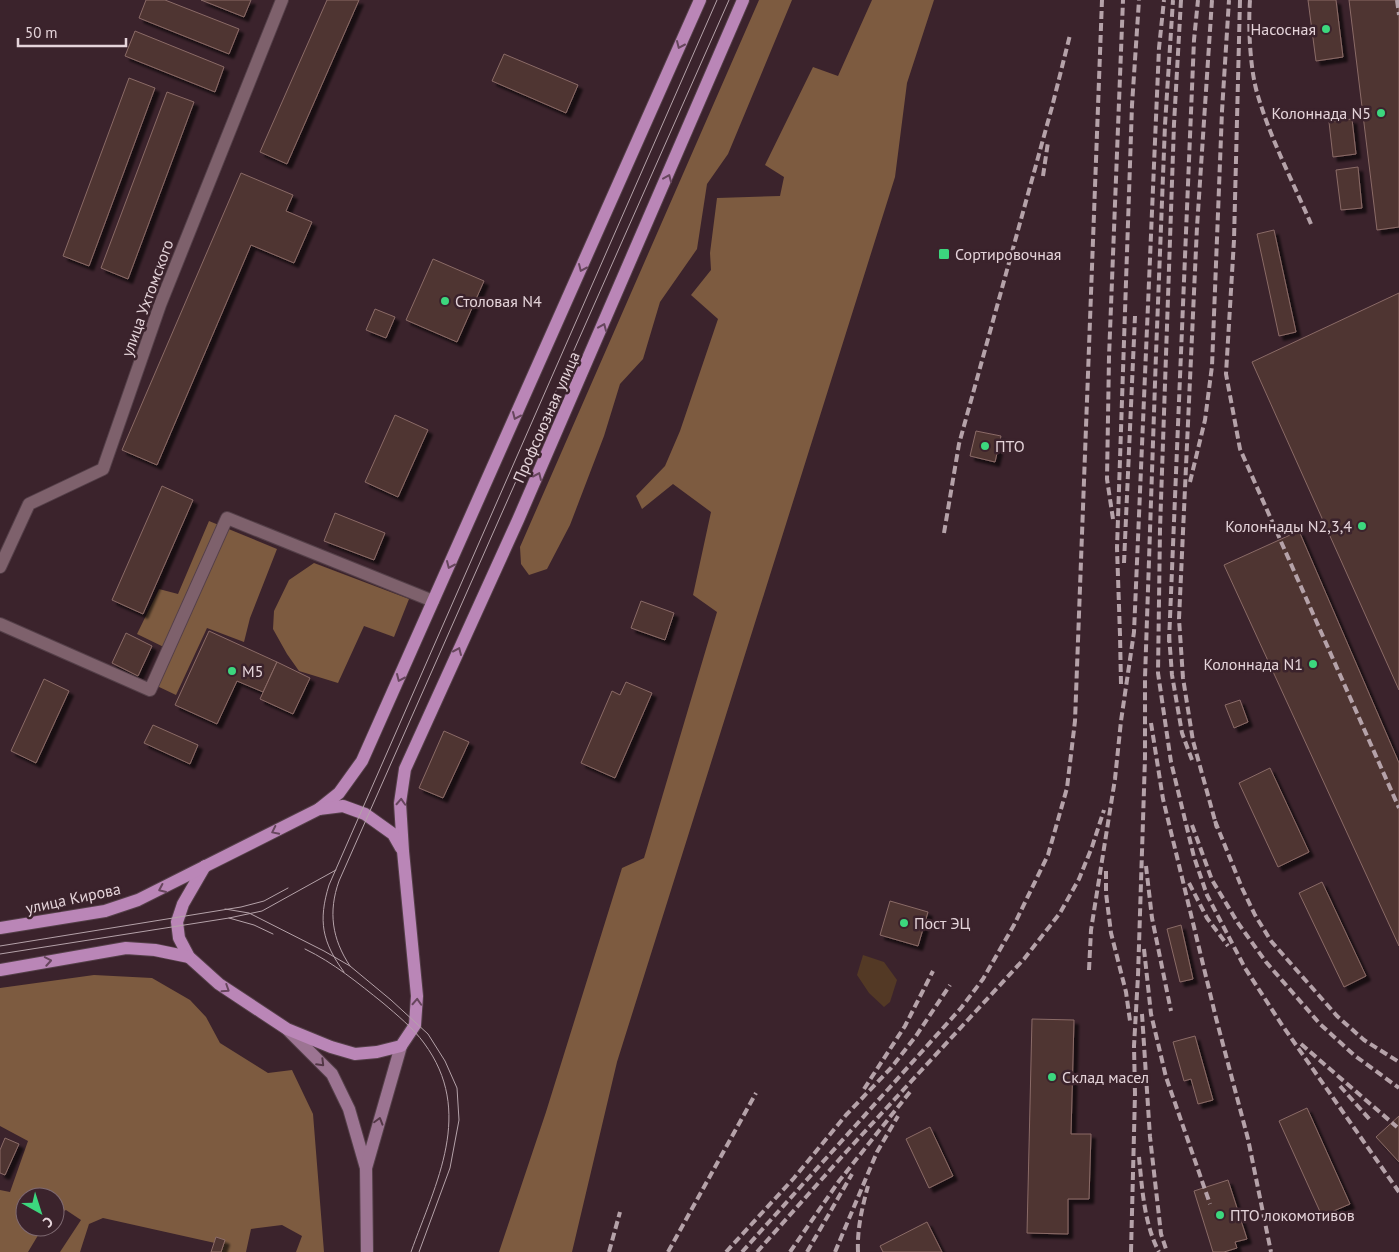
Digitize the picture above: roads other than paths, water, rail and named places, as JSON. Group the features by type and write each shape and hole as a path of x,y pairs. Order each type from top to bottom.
{"main road":[{"name":"Профсоюзная улица","path":"319,809 339,793 362,762 700,0"},
{"name":"Профсоюзная улица","path":"401,1046 415,1025 417,996 400,803 404,769 526,502 743,0"},
{"path":"319,809 343,806 365,814 393,834 403,851"},
{"name":"улица Кирова","path":"0,928 105,911 138,900 319,809"},
{"path":"205,866 183,904 177,922 179,938 189,958 219,984 287,1029 331,1047 355,1054 377,1052 401,1046"},
{"path":"0,970 126,948 155,950 189,958"},
{"path":"287,1029 332,1074 349,1109 366,1168 367,1252"},
{"path":"366,1168 401,1046"}],"street":[{"name":"улица Ухтомского","path":"0,567 29,504 103,469 160,305 282,0"},
{"path":"0,624 150,690 228,518 434,601"}],"tram line":[{"path":"344,972 331,951 324,931 324,910 329,885 717,0"},
{"path":"350,966 339,946 334,925 334,904 339,881 729,0"},
{"path":"0,954 229,918 262,911 336,870"},
{"path":"0,946 241,907 264,901 288,888"},
{"path":"225,909 249,913 350,966 428,1034 445,1061 457,1088 459,1120 450,1168 419,1252"},
{"path":"229,918 254,925 273,934"},
{"path":"305,949 346,974 399,1017 424,1043 439,1069 447,1095 449,1121 446,1147 440,1173 411,1252"}],"railway":[{"path":"742,1252 961,1008 983,979 1014,925 1048,855 1067,788 1075,721 1102,0"},
{"path":"1113,519 1107,479 1109,357 1123,0"},
{"path":"1121,684 1117,548 1132,105 1139,0"},
{"path":"1089,970 1091,930 1115,779 1134,632 1159,48 1164,0"},
{"path":"1131,1252 1135,1094 1134,1046 1145,758 1145,678 1165,125 1173,0"},
{"path":"1181,0 1174,124 1160,529 1158,673 1171,762 1194,857 1207,895 1245,968 1282,1025 1399,1192"},
{"path":"1169,642 1194,40 1198,0"},
{"path":"1212,0 1197,227 1179,619 1183,678 1193,741 1217,828"},
{"path":"1190,482 1205,420 1212,366 1222,111 1229,0"},
{"path":"1240,0 1234,240 1226,374 1240,449 1399,808"},
{"path":"1250,0 1250,48 1255,86 1276,145 1311,224"},
{"path":"1397,0 1399,15"},
{"path":"944,533 959,444 1070,35"},
{"path":"1043,176 1048,142"},
{"path":"1124,563 1135,316"},
{"path":"1169,635 1172,675 1182,733 1192,760"},
{"path":"1151,723 1163,799 1216,1018 1248,1139 1271,1252"},
{"path":"757,1252 846,1152 1024,959 1060,913 1079,879 1104,810"},
{"path":"1215,821 1242,888 1255,915 1271,941 1337,1016 1364,1040 1399,1062"},
{"path":"1192,825 1212,880 1238,923 1266,962 1320,1024 1354,1055 1399,1088"},
{"path":"1146,866 1152,918 1171,1011"},
{"path":"1106,871 1106,893 1111,933 1126,992 1130,1021"},
{"path":"1189,883 1207,918 1228,946"},
{"path":"1144,949 1151,1014 1166,1077 1210,1204"},
{"path":"864,1089 905,1026 933,971"},
{"path":"726,1252 794,1178 846,1115 891,1068 916,1036 950,985"},
{"path":"1142,1014 1150,1137 1161,1234 1167,1252"},
{"path":"1301,1044 1397,1127"},
{"path":"1340,1086 1371,1121"},
{"path":"790,1252 839,1181 910,1092"},
{"path":"668,1252 756,1093"},
{"path":"835,1252 877,1152 898,1116"},
{"path":"1139,1157 1147,1218 1159,1252"},
{"path":"807,1252 852,1174"},
{"path":"858,1252 860,1219 868,1186"},
{"path":"609,1252 620,1212"}],"place":[{"name":"Насосная","path":"1326,29"},
{"name":"Колоннада N5","path":"1381,113"},
{"name":"Сортировочная","path":"944,254"},
{"name":"Столовая N4","path":"445,301"},
{"name":"ПТО","path":"985,446"},
{"name":"Колоннады N2,3,4","path":"1362,526"},
{"name":"Колоннада N1","path":"1313,664"},
{"name":"М5","path":"232,671"},
{"name":"Пост ЭЦ","path":"904,923"},
{"name":"Склад масел","path":"1052,1077"},
{"name":"ПТО локомотивов","path":"1220,1215"}]}
